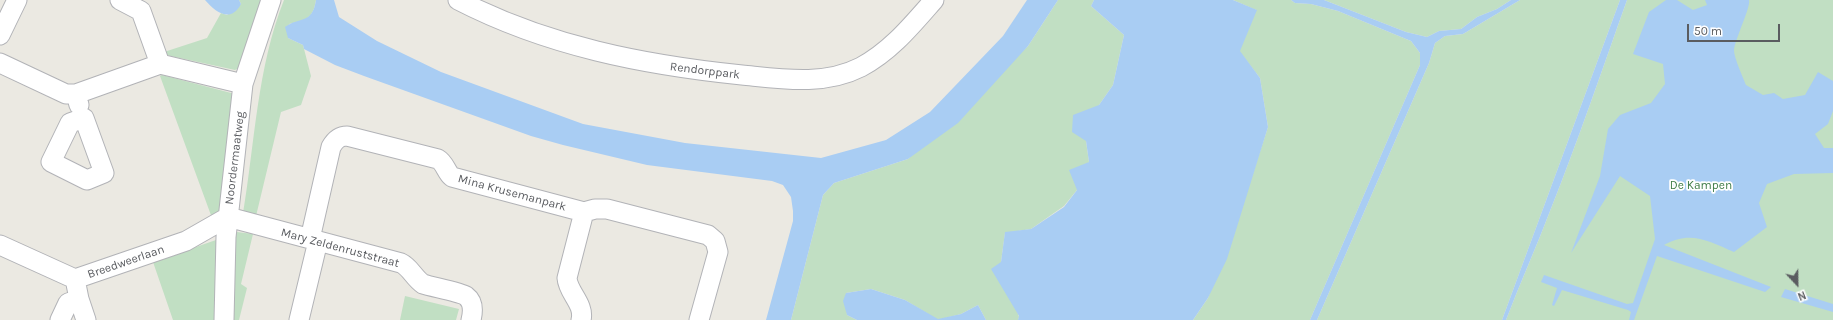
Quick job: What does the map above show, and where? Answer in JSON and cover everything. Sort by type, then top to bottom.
[{"type":"street","points":[[0,35],[17,0]]},
{"type":"street","points":[[120,0],[141,11],[160,64]]},
{"type":"street","name":"Noordermaatweg","points":[[224,320],[228,217],[243,84],[271,0]]},
{"type":"street","name":"Rendorppark","points":[[458,0],[493,16],[549,38],[612,56],[680,68],[792,80],[828,79],[860,67],[878,56],[899,39],[934,0]]},
{"type":"street","points":[[0,63],[66,94],[76,94],[160,64],[243,84]]},
{"type":"street","points":[[76,94],[84,118]]},
{"type":"street","name":"Mina Krusemanpark","points":[[299,320],[331,147],[334,142],[342,136],[438,159],[448,174],[452,177],[584,212],[595,209],[607,209],[712,238],[718,246],[718,252],[700,320]]},
{"type":"street","points":[[581,320],[581,308],[567,284],[567,278],[584,212]]},
{"type":"street","name":"Mary Zeldenruststraat","points":[[228,217],[401,263],[405,265],[418,281],[423,284],[466,296],[471,302],[473,311],[471,320]]},
{"type":"street","name":"Breedweerlaan","points":[[0,245],[75,279],[186,241],[228,217]]},
{"type":"street","points":[[75,279],[79,299],[86,320]]},
{"type":"street","points":[[60,320],[68,303],[79,299]]},
{"type":"green space","points":[[239,0],[261,0],[241,67],[235,70],[166,55],[164,52],[207,38],[221,13],[227,15],[241,4]]},
{"type":"green space","points":[[284,0],[316,0],[313,11],[308,18],[289,24],[288,38],[303,45],[311,76],[301,105],[281,112],[256,216],[243,213],[262,79],[275,26]]},
{"type":"green space","points":[[1058,0],[1094,0],[1091,6],[1124,35],[1113,85],[1099,105],[1086,141],[1089,162],[1077,190],[1064,206],[1031,229],[1005,233],[1001,262],[1019,317],[1018,320],[986,320],[978,305],[961,314],[938,320],[905,300],[871,289],[846,293],[847,315],[857,320],[791,320],[823,195],[834,183],[908,159],[1028,46]]},
{"type":"green space","points":[[1233,0],[1291,0],[1295,3],[1311,4],[1338,11],[1411,41],[1420,53],[1420,65],[1310,320],[1193,320],[1208,298],[1250,182],[1268,127],[1260,78],[1239,51],[1256,10]]},
{"type":"green space","points":[[1324,0],[1511,0],[1497,9],[1477,17],[1461,29],[1439,31],[1427,37],[1406,32]]},
{"type":"green space","points":[[1520,0],[1620,0],[1502,320],[1317,320],[1429,63],[1435,43],[1445,36],[1463,34]]},
{"type":"green space","name":"De Kampen","points":[[1627,0],[1833,0],[1833,320],[1506,320],[1545,225],[1590,106]]},
{"type":"green space","points":[[162,75],[235,94],[221,209],[212,218],[160,76]]},
{"type":"green space","points":[[237,232],[253,234],[241,284],[247,288],[239,320],[230,320],[233,234]]},
{"type":"green space","points":[[216,240],[217,320],[173,320],[153,262]]},
{"type":"green space","points":[[405,296],[459,309],[456,320],[400,320]]},
{"type":"water","points":[[205,0],[239,0],[241,4],[237,10],[228,15],[214,9]]},
{"type":"water","points":[[316,0],[334,0],[339,17],[377,41],[441,72],[583,124],[685,143],[821,158],[886,140],[930,112],[1003,36],[1027,0],[1058,0],[1028,46],[958,123],[908,159],[834,183],[823,195],[791,320],[766,320],[793,221],[791,197],[783,185],[772,181],[647,165],[563,145],[531,136],[335,65],[304,49],[303,45],[288,38],[285,27],[308,17],[312,13]]},
{"type":"water","points":[[1094,0],[1233,0],[1257,10],[1240,51],[1260,78],[1268,127],[1227,259],[1208,298],[1193,320],[1018,320],[1019,316],[991,269],[1001,262],[1005,232],[1031,229],[1064,207],[1077,190],[1069,170],[1089,162],[1086,141],[1072,132],[1073,115],[1099,105],[1113,85],[1124,35],[1091,6]]},
{"type":"water","points":[[1291,0],[1324,0],[1406,32],[1427,37],[1439,31],[1461,29],[1477,17],[1497,9],[1511,0],[1520,0],[1463,34],[1445,36],[1435,43],[1429,63],[1317,320],[1310,320],[1420,65],[1420,53],[1411,41],[1338,11],[1311,4],[1295,3]]},
{"type":"water","points":[[1620,0],[1627,0],[1580,132],[1545,225],[1506,320],[1502,320]]},
{"type":"water","points":[[1666,0],[1677,0],[1693,10],[1707,5],[1705,0],[1749,0],[1748,9],[1735,45],[1734,53],[1746,85],[1763,95],[1774,93],[1783,99],[1805,95],[1818,72],[1833,81],[1833,111],[1828,124],[1815,134],[1824,148],[1833,148],[1833,173],[1794,174],[1767,184],[1759,203],[1767,227],[1734,252],[1708,241],[1691,238],[1682,238],[1664,245],[1771,287],[1765,292],[1657,256],[1634,320],[1629,320],[1631,312],[1628,310],[1562,290],[1554,306],[1552,305],[1557,288],[1541,282],[1544,275],[1627,304],[1633,303],[1655,239],[1650,196],[1620,176],[1571,253],[1600,176],[1608,129],[1620,115],[1651,103],[1665,84],[1663,64],[1633,54],[1649,12]]},
{"type":"water","points":[[871,289],[905,300],[938,319],[961,314],[978,305],[986,320],[857,320],[847,315],[843,301],[846,293]]},
{"type":"water","points":[[1785,289],[1833,304],[1833,312],[1781,297]]}]
